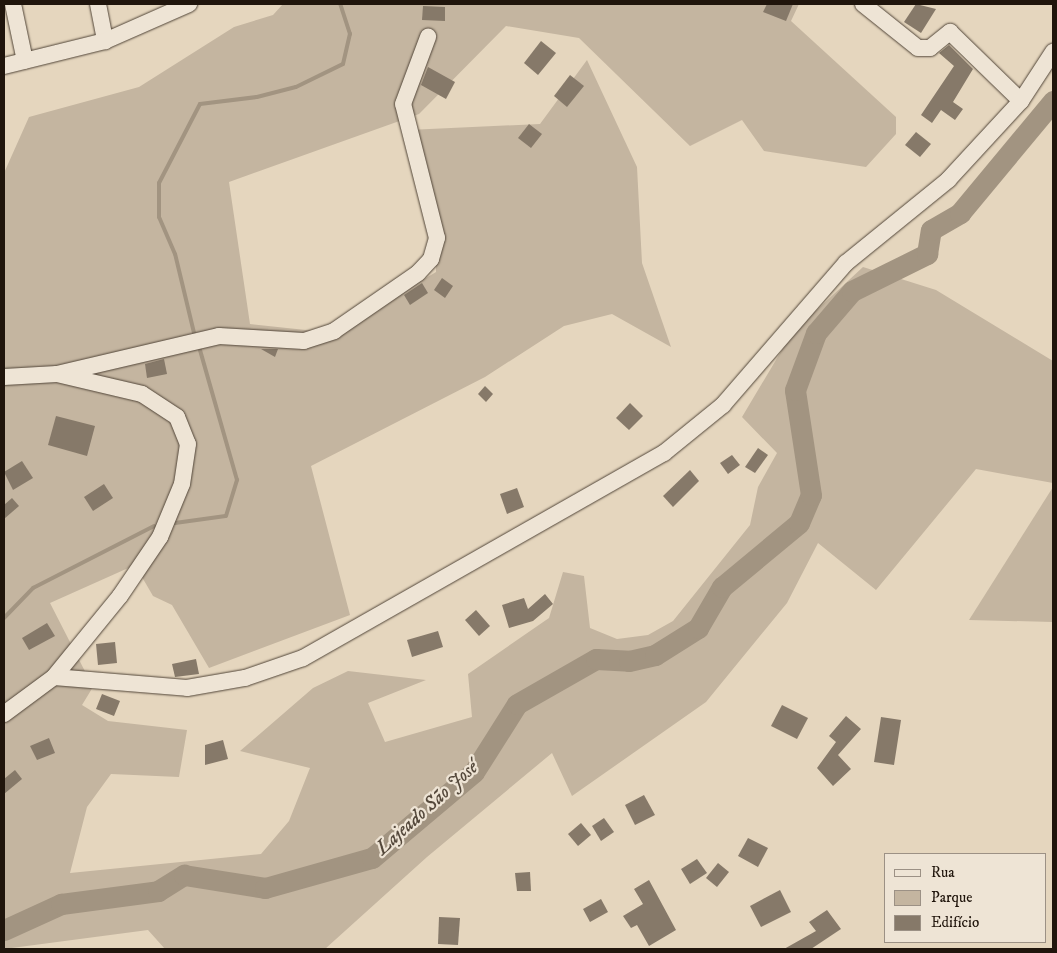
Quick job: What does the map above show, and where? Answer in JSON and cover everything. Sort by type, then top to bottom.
[{"type":"street","points":[[13,4],[25,61]]},
{"type":"street","points":[[98,4],[105,41]]},
{"type":"street","points":[[4,66],[105,41],[189,4]]},
{"type":"street","points":[[863,4],[918,48],[930,48],[950,32],[1021,101]]},
{"type":"street","points":[[4,377],[57,374],[219,336],[304,342],[334,331],[418,273],[431,259],[437,238],[403,104],[428,37]]},
{"type":"street","points":[[54,677],[186,688],[245,678],[303,658],[664,453],[723,405],[846,263],[948,180],[1021,101],[1053,52]]},
{"type":"street","points":[[4,714],[54,677],[120,596],[160,537],[182,484],[188,444],[177,417],[142,394],[57,374]]},
{"type":"green space","points":[[283,4],[799,4],[791,21],[896,117],[896,134],[866,167],[764,151],[742,120],[690,146],[579,38],[506,26],[419,114],[229,182],[250,324],[334,333],[436,272],[435,230],[408,130],[540,124],[587,60],[637,167],[642,263],[671,347],[612,314],[564,326],[485,377],[311,466],[350,615],[209,668],[172,605],[153,596],[135,565],[50,603],[93,687],[82,705],[108,721],[187,730],[179,777],[111,774],[87,807],[70,873],[261,854],[289,821],[310,768],[240,751],[313,688],[348,671],[426,680],[368,703],[385,742],[472,717],[468,674],[549,618],[563,572],[584,576],[590,628],[617,639],[648,635],[673,621],[750,525],[758,487],[777,453],[742,417],[792,333],[863,267],[936,290],[1053,361],[1053,483],[976,469],[876,590],[818,543],[787,603],[706,702],[572,796],[552,753],[427,857],[325,949],[165,949],[148,930],[4,949],[4,173],[29,117],[139,87],[234,27],[273,15]]},
{"type":"green space","points":[[1053,487],[1053,622],[969,620]]},
{"type":"building","points":[[767,4],[793,4],[786,21],[763,12]]},
{"type":"building","points":[[916,4],[936,9],[921,33],[904,22]]},
{"type":"building","points":[[423,6],[445,7],[445,21],[422,20]]},
{"type":"building","points":[[541,41],[556,53],[538,75],[524,63]]},
{"type":"building","points":[[949,45],[973,69],[953,102],[963,109],[955,120],[941,110],[932,123],[921,115],[954,66],[939,53]]},
{"type":"building","points":[[428,67],[455,82],[446,99],[421,85]]},
{"type":"building","points":[[570,75],[584,86],[567,107],[554,96]]},
{"type":"building","points":[[529,124],[542,134],[531,148],[518,138]]},
{"type":"building","points":[[916,132],[931,144],[920,157],[905,145]]},
{"type":"building","points":[[442,278],[453,286],[445,298],[434,290]]},
{"type":"building","points":[[422,283],[428,293],[410,305],[404,295]]},
{"type":"building","points":[[261,349],[278,349],[275,357]]},
{"type":"building","points":[[164,359],[167,374],[147,378],[145,364]]},
{"type":"building","points":[[485,386],[493,394],[486,402],[478,394]]},
{"type":"building","points":[[630,403],[643,416],[629,430],[616,418]]},
{"type":"building","points":[[56,416],[95,426],[87,456],[48,445]]},
{"type":"building","points":[[758,448],[768,455],[755,473],[745,467]]},
{"type":"building","points":[[732,455],[740,465],[728,474],[720,463]]},
{"type":"building","points":[[22,461],[33,478],[13,490],[4,472]]},
{"type":"building","points":[[690,470],[699,481],[673,507],[663,496]]},
{"type":"building","points":[[104,484],[113,498],[93,511],[84,497]]},
{"type":"building","points":[[517,488],[524,507],[507,514],[500,494]]},
{"type":"building","points":[[12,498],[19,506],[4,519],[4,505]]},
{"type":"building","points":[[545,594],[553,604],[533,621],[509,628],[502,605],[524,598],[528,609]]},
{"type":"building","points":[[476,610],[490,626],[479,636],[465,620]]},
{"type":"building","points":[[47,623],[55,636],[29,650],[22,638]]},
{"type":"building","points":[[438,631],[443,647],[412,657],[407,640]]},
{"type":"building","points":[[115,642],[117,663],[98,665],[96,644]]},
{"type":"building","points":[[196,659],[199,674],[175,677],[172,664]]},
{"type":"building","points":[[102,694],[120,701],[114,716],[96,709]]},
{"type":"building","points":[[782,705],[808,718],[797,739],[771,726]]},
{"type":"building","points":[[846,716],[861,729],[838,755],[851,769],[833,786],[817,768],[836,742],[829,736]]},
{"type":"building","points":[[881,717],[901,720],[894,765],[874,762]]},
{"type":"building","points":[[49,738],[55,753],[37,760],[30,746]]},
{"type":"building","points":[[223,740],[228,759],[205,765],[205,745]]},
{"type":"building","points":[[15,770],[22,779],[4,794],[4,779]]},
{"type":"building","points":[[644,795],[655,815],[635,825],[625,805]]},
{"type":"building","points":[[604,818],[614,832],[601,841],[592,826]]},
{"type":"building","points":[[581,823],[591,835],[578,846],[568,834]]},
{"type":"building","points":[[748,838],[768,848],[758,867],[738,856]]},
{"type":"building","points":[[697,859],[707,873],[690,884],[681,869]]},
{"type":"building","points":[[718,863],[729,872],[717,887],[706,878]]},
{"type":"building","points":[[530,872],[531,891],[517,891],[515,873]]},
{"type":"building","points":[[649,880],[676,930],[649,946],[637,925],[631,928],[623,916],[643,904],[634,889]]},
{"type":"building","points":[[780,890],[791,912],[761,927],[750,906]]},
{"type":"building","points":[[601,899],[608,912],[590,922],[583,909]]},
{"type":"building","points":[[827,910],[841,929],[811,949],[784,949],[816,931],[809,922]]},
{"type":"building","points":[[439,917],[460,918],[458,945],[438,944]]},
{"type":"waterway","points":[[195,337],[175,254],[159,217],[159,183],[200,104],[257,97],[296,87],[343,64],[350,34],[340,4]]},
{"type":"waterway","name":"Lajeado São José","points":[[4,930],[61,904],[158,891],[184,875],[265,888],[372,858],[474,772],[517,704],[596,659],[629,661],[655,655],[698,628],[722,587],[799,523],[811,495],[795,390],[816,333],[852,291],[927,254],[931,230],[960,213],[1053,101]]},
{"type":"waterway","points":[[175,523],[226,516],[237,480],[200,350]]},
{"type":"waterway","points":[[4,618],[33,588],[154,526]]}]
